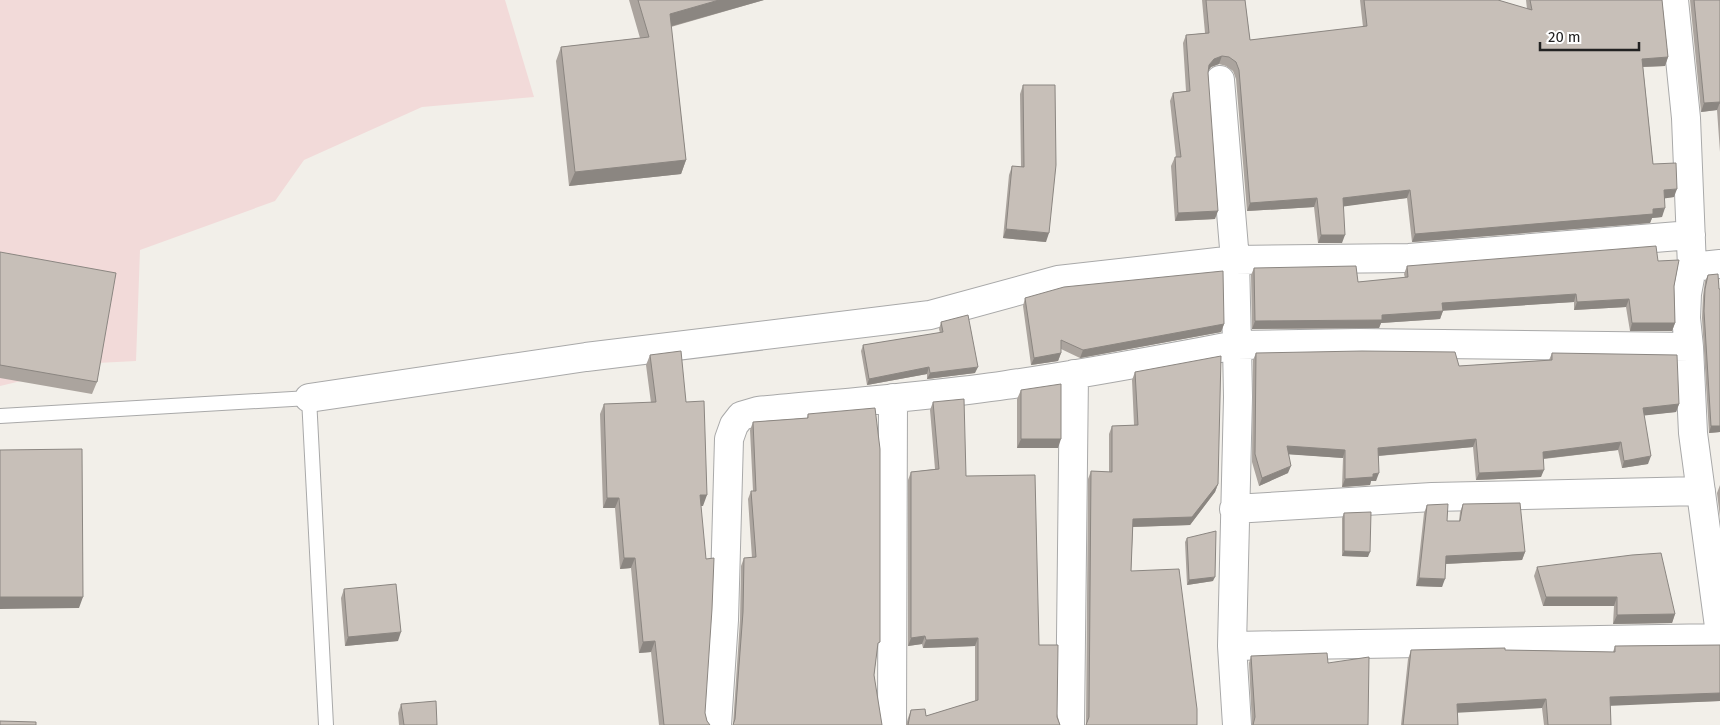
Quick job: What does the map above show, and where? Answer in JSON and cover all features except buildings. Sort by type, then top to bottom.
[{"type":"street","points":[[1232,646],[1720,636],[1693,433],[1686,318],[1692,267],[1686,118],[1674,0]]},
{"type":"street","points":[[1220,80],[1235,260],[1238,397],[1232,646],[1237,725]]},
{"type":"street","points":[[309,398],[586,357],[930,315],[1058,280],[1235,260],[1409,258],[1691,236]]},
{"type":"street","points":[[1692,267],[1720,264]]},
{"type":"street","points":[[716,725],[724,620],[729,439],[734,425],[741,416],[758,411],[1005,385],[1237,345],[1368,343],[1689,347]]},
{"type":"street","points":[[1070,725],[1074,374]]},
{"type":"street","points":[[892,398],[892,725]]},
{"type":"street","points":[[1234,509],[1432,497],[1701,491]]},
{"type":"lane","points":[[0,416],[309,398],[326,725]]},
{"type":"shaded area","points":[[0,0],[505,0],[534,97],[422,107],[304,160],[275,201],[140,250],[136,361],[97,363],[0,386]]}]
